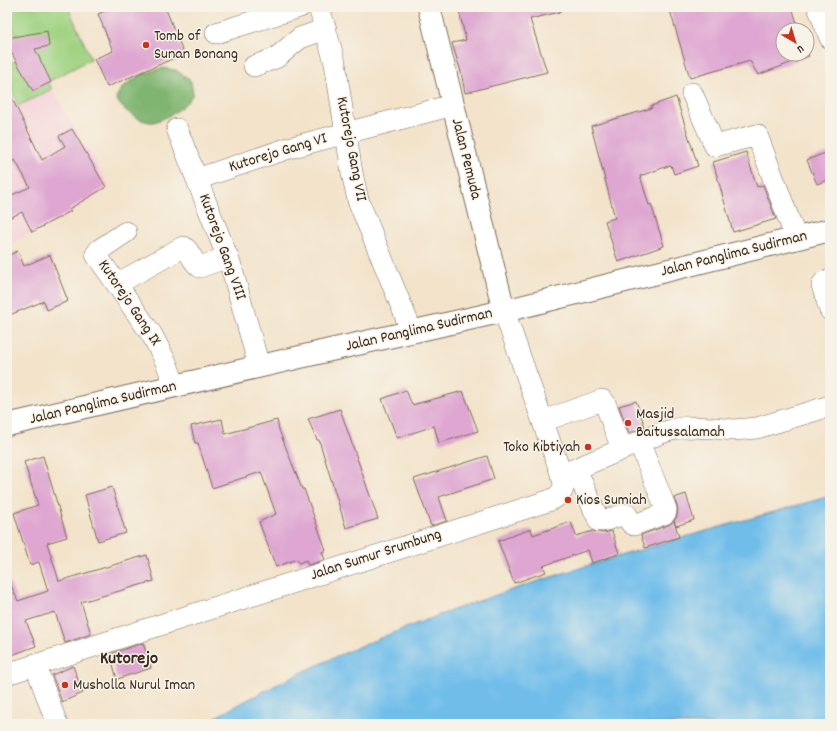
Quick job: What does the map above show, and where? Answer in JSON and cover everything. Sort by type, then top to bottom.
[{"type":"main road","name":"Jalan Pemuda","points":[[428,7],[504,311]]},
{"type":"main road","name":"Jalan Panglima Sudirman","points":[[7,425],[504,311],[796,238],[829,233]]},
{"type":"street","points":[[216,33],[300,7]]},
{"type":"street","name":"Kutorejo Gang VII","points":[[319,7],[335,64],[345,133],[358,200],[412,332]]},
{"type":"street","points":[[818,7],[830,38]]},
{"type":"street","points":[[254,66],[274,59],[300,38],[326,29]]},
{"type":"street","points":[[692,93],[715,146],[757,135],[796,238]]},
{"type":"street","name":"Kutorejo Gang VI","points":[[197,179],[289,148],[453,105]]},
{"type":"street","name":"Kutorejo Gang VIII","points":[[177,129],[238,286],[259,366]]},
{"type":"street","name":"Kutorejo Gang IX","points":[[126,232],[99,250],[96,254],[158,345],[175,386]]},
{"type":"street","points":[[117,284],[184,247],[195,263],[200,267],[228,258]]},
{"type":"street","points":[[830,280],[824,282],[822,285],[830,310]]},
{"type":"street","name":"Jalan Sumur Srumbung","points":[[7,674],[559,496],[563,490],[564,482],[569,472],[542,421],[504,311]]},
{"type":"street","points":[[542,421],[602,400],[605,403],[630,446],[666,508],[666,512],[664,514],[634,525],[626,514],[599,521],[569,472],[630,446],[665,432],[682,428],[737,430],[760,427],[830,406]]},
{"type":"street","points":[[35,664],[57,724]]},
{"type":"shaded area","points":[[52,89],[84,146],[89,149],[110,188],[61,219],[7,245],[7,107],[16,102],[18,106]]},
{"type":"green space","points":[[7,7],[68,7],[91,59],[48,82],[52,89],[18,106],[7,76],[7,64],[24,58]]},
{"type":"green space","points":[[163,68],[176,70],[191,81],[193,93],[191,98],[182,107],[158,121],[148,122],[137,118],[121,106],[116,97],[130,81],[143,74]]},
{"type":"water","points":[[830,496],[830,724],[204,724],[278,684],[353,649],[431,618],[510,590],[589,565]]},
{"type":"building","name":"Tomb of Sunan Bonang","points":[[114,7],[165,7],[184,54],[107,87],[94,59],[113,51],[98,14]]},
{"type":"building","points":[[458,7],[560,7],[560,12],[530,19],[547,72],[465,93],[461,72],[452,43],[466,40]]},
{"type":"building","points":[[669,7],[792,7],[797,22],[775,22],[775,62],[793,62],[758,75],[750,61],[690,78]]},
{"type":"building","points":[[47,31],[49,46],[35,49],[51,82],[33,91],[7,45],[7,38]]},
{"type":"building","points":[[7,88],[42,160],[65,146],[59,136],[72,129],[106,187],[69,209],[71,211],[32,232],[22,212],[7,219],[7,197],[30,187],[15,160],[7,164]]},
{"type":"building","points":[[676,97],[698,166],[674,174],[671,165],[640,176],[649,205],[651,204],[664,246],[618,262],[605,221],[615,218],[591,126],[652,108],[651,106]]},
{"type":"building","points":[[830,151],[830,179],[817,184],[807,160]]},
{"type":"building","points":[[746,152],[757,187],[763,185],[776,219],[733,232],[713,162]]},
{"type":"building","points":[[18,251],[24,266],[50,255],[68,301],[47,310],[44,301],[7,316],[7,256]]},
{"type":"building","points":[[406,390],[412,405],[463,391],[478,431],[439,443],[434,426],[397,438],[382,399]]},
{"type":"building","points":[[636,401],[645,427],[629,433],[619,406]]},
{"type":"building","points":[[340,409],[378,519],[346,528],[319,440],[317,440],[308,419]]},
{"type":"building","points":[[222,419],[225,434],[277,420],[279,430],[302,489],[304,489],[326,550],[322,552],[325,560],[308,565],[306,560],[299,563],[297,559],[276,567],[259,522],[276,514],[261,472],[212,488],[198,443],[195,443],[191,426]]},
{"type":"building","points":[[43,456],[67,537],[47,543],[59,581],[147,555],[154,581],[81,602],[91,634],[65,643],[55,612],[26,621],[36,646],[12,655],[7,643],[7,576],[18,601],[48,591],[39,562],[30,565],[14,513],[38,505],[24,462]]},
{"type":"building","points":[[487,456],[494,479],[439,497],[447,521],[431,526],[414,479]]},
{"type":"building","points":[[112,487],[126,533],[98,541],[85,495]]},
{"type":"building","points":[[686,494],[694,520],[676,526],[674,521],[677,516],[678,509],[674,498]]},
{"type":"building","points":[[674,521],[679,537],[645,548],[641,535],[668,525]]},
{"type":"building","points":[[571,522],[576,536],[593,531],[603,533],[612,531],[619,554],[592,563],[588,550],[543,566],[546,572],[514,583],[498,541],[531,529],[533,535]]},
{"type":"building","points":[[143,643],[151,668],[117,679],[110,654]]},
{"type":"building","name":"Musholla Nurul Iman","points":[[73,666],[83,693],[62,702],[52,675]]},
{"type":"place","name":"Tomb of Sunan Bonang","points":[[146,45]]},
{"type":"place","name":"Masjid Baitussalamah","points":[[628,423]]},
{"type":"place","name":"Toko Kibtiyah","points":[[588,447]]},
{"type":"place","name":"Kios Sumiah","points":[[568,500]]},
{"type":"place","name":"Musholla Nurul Iman","points":[[65,685]]},
{"type":"district","name":"Kutorejo","points":[[129,659]]}]
